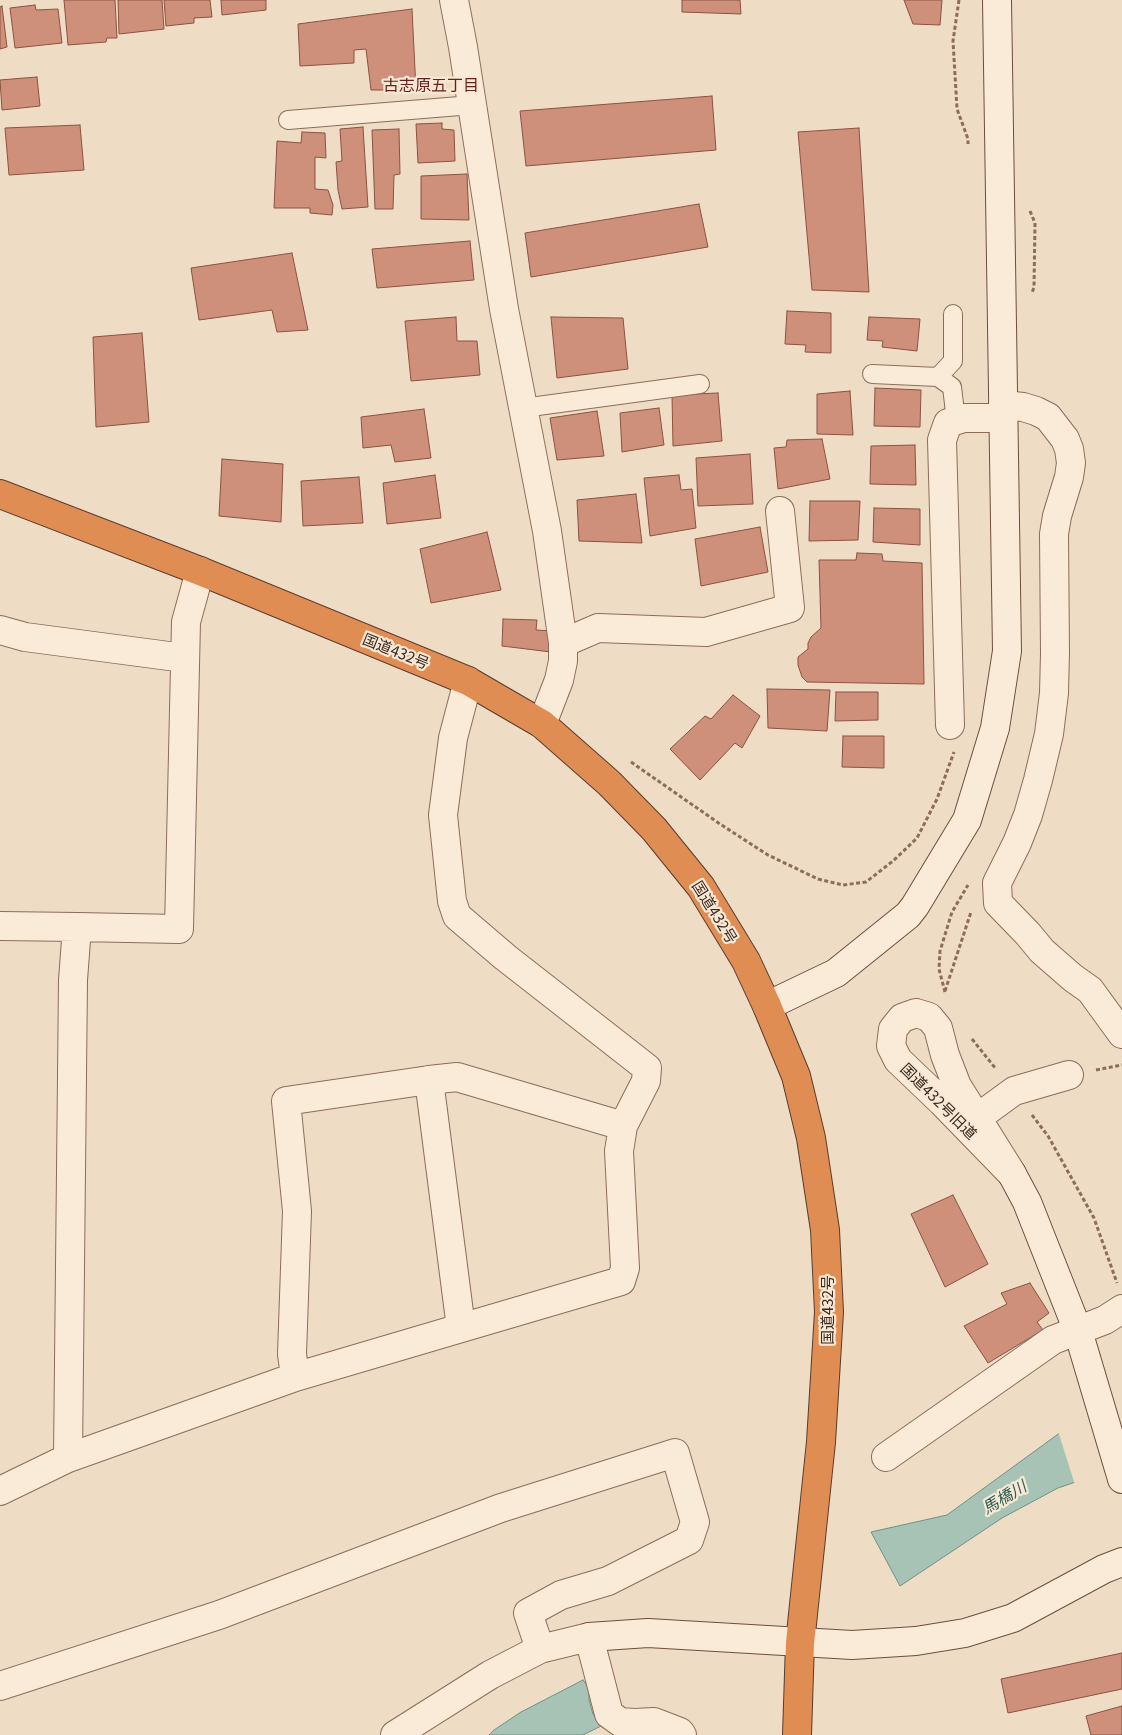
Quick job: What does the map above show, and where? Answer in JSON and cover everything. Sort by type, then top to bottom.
[{"type":"highway","name":"国道432号","points":[[0,494],[200,572],[468,681],[542,724],[609,783],[654,829],[701,887],[746,961],[796,1076],[811,1138],[825,1230],[829,1312],[821,1442],[800,1643],[797,1735]]},
{"type":"street","points":[[454,0],[504,309],[547,531],[563,643],[559,680],[542,724]]},
{"type":"street","points":[[767,1006],[836,973],[908,915],[967,820],[995,728],[1007,651],[997,0]]},
{"type":"street","points":[[953,735],[942,440],[948,423],[964,418],[1023,407],[1048,417],[1065,439],[1071,463],[1054,534],[1056,653],[1049,734],[1028,815],[997,883],[998,903],[1042,951],[1090,990],[1122,1034]]},
{"type":"street","points":[[563,643],[598,628],[706,632],[790,608],[780,511]]},
{"type":"street","points":[[0,926],[179,928],[186,622],[200,572]]},
{"type":"street","points":[[0,630],[26,637],[184,658]]},
{"type":"street","points":[[0,1491],[68,1458],[295,1377],[621,1281],[625,1268],[619,1151],[623,1126],[646,1081],[647,1068],[457,916],[452,901],[443,816],[453,738],[468,681]]},
{"type":"street","points":[[68,1458],[73,980],[77,927]]},
{"type":"street","name":"国道432号旧道","points":[[1012,1174],[898,1060],[891,1046],[893,1029],[902,1018],[916,1013],[929,1017],[938,1028],[945,1055],[957,1086],[1012,1174],[1027,1202],[1087,1327],[1103,1417],[1121,1474]]},
{"type":"street","points":[[977,1118],[1014,1091],[1069,1075]]},
{"type":"street","points":[[295,1377],[292,1354],[297,1211],[286,1101],[457,1077],[623,1126]]},
{"type":"street","points":[[429,1080],[461,1328]]},
{"type":"street","points":[[886,1457],[1054,1340],[1105,1320],[1122,1309]]},
{"type":"street","points":[[0,1686],[219,1615],[500,1508],[675,1453],[694,1522],[689,1540],[608,1581],[560,1594],[528,1613],[540,1649]]},
{"type":"street","points":[[395,1735],[490,1675],[540,1649],[589,1637],[648,1634],[852,1645],[916,1641],[965,1633],[1013,1618],[1122,1562]]},
{"type":"street","points":[[589,1637],[609,1714],[620,1722],[635,1724],[654,1722],[680,1732],[682,1735]]},
{"type":"lane","points":[[288,120],[472,105]]},
{"type":"lane","points":[[938,376],[953,362],[953,314]]},
{"type":"lane","points":[[872,374],[938,376],[952,387],[956,421]]},
{"type":"lane","points":[[523,408],[700,384]]},
{"type":"path","points":[[959,0],[953,41],[957,109],[968,139],[968,148]]},
{"type":"path","points":[[630,761],[768,855],[818,879],[843,885],[866,882],[893,861],[917,838],[937,799],[953,735]]},
{"type":"path","points":[[944,992],[972,911]]},
{"type":"path","points":[[943,940],[939,969],[944,992],[947,997]]},
{"type":"path","points":[[969,1034],[1048,1136],[1094,1218],[1118,1287],[1087,1327]]},
{"type":"water","name":"馬橋川","points":[[1061,1432],[1099,1474],[1058,1488],[1002,1518],[900,1586],[871,1532],[947,1515]]},
{"type":"water","points":[[583,1680],[589,1688],[589,1700],[593,1714],[601,1726],[583,1735],[489,1735],[521,1712]]},
{"type":"pier","points":[[1122,1407],[1122,1470],[1101,1475],[1075,1485],[1058,1431],[1084,1419]]},
{"type":"building","points":[[64,0],[115,0],[117,38],[107,38],[106,42],[68,45]]},
{"type":"building","points":[[118,0],[162,0],[164,29],[119,34]]},
{"type":"building","points":[[164,0],[210,0],[212,17],[194,18],[194,23],[166,26]]},
{"type":"building","points":[[221,0],[266,0],[266,10],[222,15]]},
{"type":"building","points":[[682,0],[740,0],[741,14],[682,12]]},
{"type":"building","points":[[904,0],[942,0],[940,25],[913,24]]},
{"type":"building","points":[[35,5],[36,10],[58,9],[62,43],[15,48],[10,8]]},
{"type":"building","points":[[2,6],[7,47],[0,49],[0,7]]},
{"type":"building","points":[[412,9],[416,90],[371,90],[366,49],[354,50],[354,63],[300,66],[298,24]]},
{"type":"building","points":[[37,77],[40,106],[2,110],[0,80]]},
{"type":"building","points":[[712,96],[716,150],[526,166],[520,111]]},
{"type":"building","points":[[442,123],[442,129],[454,130],[455,161],[418,163],[416,124]]},
{"type":"building","points":[[80,125],[84,170],[9,175],[5,128]]},
{"type":"building","points":[[363,127],[368,207],[342,209],[338,190],[336,162],[342,161],[340,129]]},
{"type":"building","points":[[859,128],[869,292],[812,290],[798,132]]},
{"type":"building","points":[[399,129],[400,174],[394,175],[393,209],[375,209],[372,130]]},
{"type":"building","points":[[302,132],[325,133],[326,158],[315,157],[315,189],[328,190],[333,205],[332,215],[310,213],[310,208],[274,208],[277,141],[301,143]]},
{"type":"building","points":[[467,174],[469,220],[421,219],[421,176]]},
{"type":"building","points":[[699,204],[708,247],[531,277],[525,233]]},
{"type":"building","points":[[470,241],[474,280],[377,288],[372,249]]},
{"type":"building","points":[[292,253],[308,330],[277,332],[272,310],[199,320],[191,268]]},
{"type":"building","points":[[787,311],[831,313],[831,353],[805,352],[806,345],[785,344]]},
{"type":"building","points":[[456,317],[457,341],[477,341],[480,375],[411,381],[405,321]]},
{"type":"building","points":[[551,317],[623,318],[628,369],[557,378]]},
{"type":"building","points":[[869,317],[920,319],[917,351],[882,347],[883,341],[867,340]]},
{"type":"building","points":[[142,333],[149,422],[96,427],[93,337]]},
{"type":"building","points":[[875,388],[921,390],[920,427],[874,426]]},
{"type":"building","points":[[850,391],[853,435],[817,434],[817,394]]},
{"type":"building","points":[[718,393],[722,441],[673,446],[672,395]]},
{"type":"building","points":[[659,408],[664,445],[622,452],[620,413]]},
{"type":"building","points":[[424,409],[431,458],[395,462],[391,445],[363,448],[361,417]]},
{"type":"building","points":[[597,411],[604,456],[557,460],[550,418]]},
{"type":"building","points":[[822,439],[830,479],[778,489],[774,448],[786,447],[787,440]]},
{"type":"building","points":[[915,445],[916,485],[870,484],[871,446]]},
{"type":"building","points":[[750,454],[753,504],[698,506],[696,458]]},
{"type":"building","points":[[222,459],[283,464],[281,522],[219,516]]},
{"type":"building","points":[[435,475],[441,518],[387,524],[383,483]]},
{"type":"building","points":[[679,475],[681,490],[692,489],[696,528],[650,536],[644,478]]},
{"type":"building","points":[[359,477],[363,523],[303,526],[301,481]]},
{"type":"building","points":[[636,494],[642,543],[579,541],[577,500]]},
{"type":"building","points":[[810,501],[860,501],[858,540],[809,541]]},
{"type":"building","points":[[874,508],[920,509],[920,545],[873,542]]},
{"type":"building","points":[[760,527],[768,572],[701,586],[695,539]]},
{"type":"building","points":[[487,532],[501,590],[431,603],[420,549]]},
{"type":"building","points":[[857,553],[882,554],[883,561],[922,563],[924,684],[807,682],[802,677],[798,665],[798,657],[808,649],[811,637],[821,628],[819,560],[856,560]]},
{"type":"building","points":[[503,619],[537,620],[536,630],[553,631],[551,652],[502,646]]},
{"type":"building","points":[[767,689],[830,690],[827,731],[768,728]]},
{"type":"building","points":[[836,692],[878,692],[878,720],[835,721]]},
{"type":"building","points":[[733,695],[760,716],[742,748],[735,743],[700,780],[670,749],[705,716],[711,719]]},
{"type":"building","points":[[843,736],[884,736],[884,768],[842,767]]},
{"type":"building","points":[[953,1195],[988,1264],[945,1287],[911,1214]]},
{"type":"building","points":[[1030,1283],[1049,1313],[1037,1322],[1043,1330],[988,1363],[964,1326],[1007,1304],[1001,1293]]},
{"type":"building","points":[[1122,1653],[1122,1689],[1008,1713],[1001,1679]]},
{"type":"building","points":[[1122,1706],[1122,1735],[1091,1735],[1086,1716]]},
{"type":"district","name":"古志原五丁目","points":[[431,85]]}]
